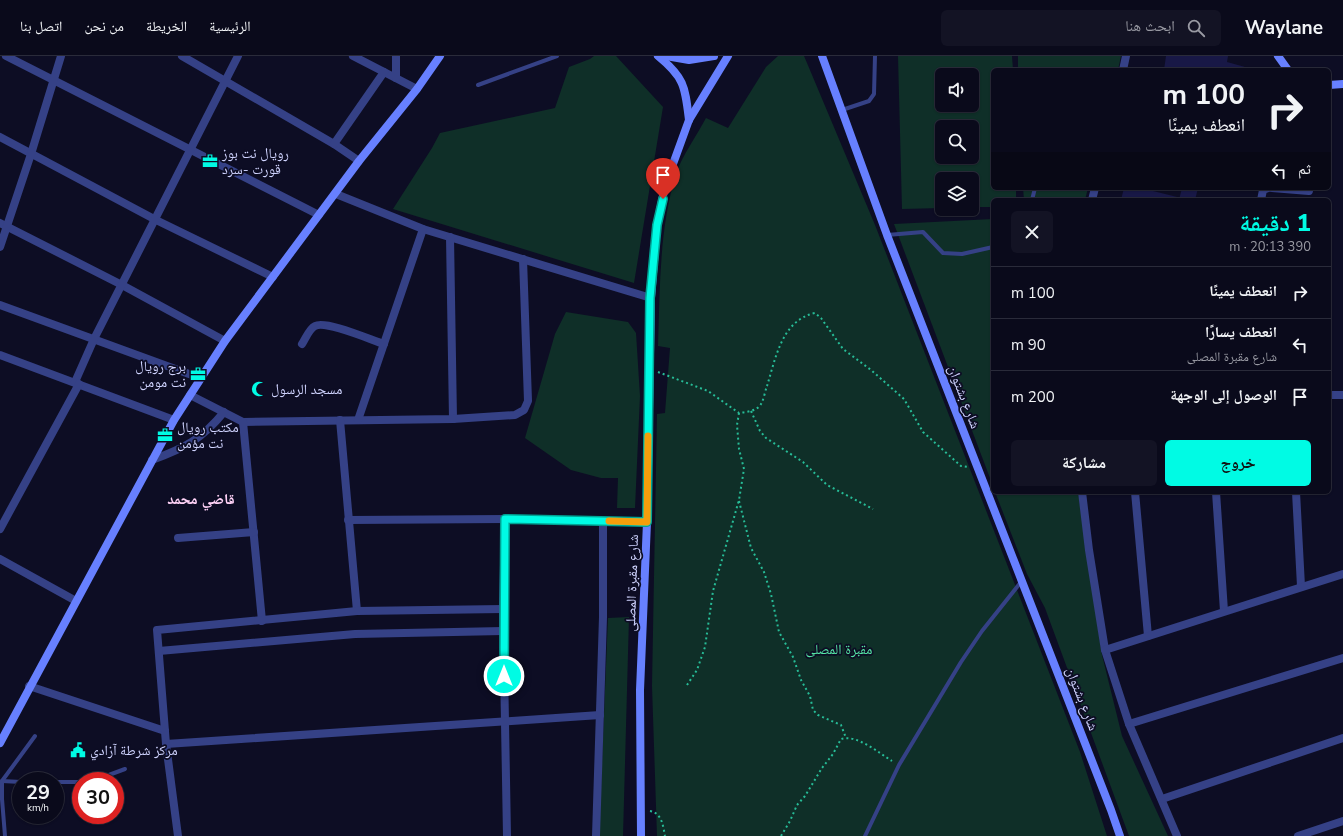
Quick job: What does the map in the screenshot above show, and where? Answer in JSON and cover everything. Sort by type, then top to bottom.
[{"type":"street","points":[[6,56],[320,215]]},
{"type":"street","points":[[0,248],[3,225],[31,154],[61,56]]},
{"type":"street","points":[[182,56],[334,144],[359,161]]},
{"type":"street","points":[[0,529],[77,383],[94,339],[156,220],[238,56]]},
{"type":"street","points":[[353,56],[417,89]]},
{"type":"street","points":[[396,56],[396,78]]},
{"type":"street","points":[[0,742],[152,460],[174,420],[200,378],[225,340],[336,194],[359,161],[417,89],[440,56]]},
{"type":"street","name":"شارع مقبرة المصلى","points":[[658,56],[673,68],[682,80],[686,93],[689,120]]},
{"type":"street","points":[[666,56],[689,60],[714,56]]},
{"type":"street","name":"شارع مقبرة المصلى","points":[[641,836],[640,690],[647,522],[650,298],[657,225],[666,186],[689,120],[728,56]]},
{"type":"street","name":"شارع بشتوان","points":[[822,56],[887,235],[1120,836]]},
{"type":"street","points":[[1123,68],[1126,56]]},
{"type":"street","points":[[1278,56],[1287,68]]},
{"type":"street","points":[[334,144],[384,72]]},
{"type":"street","points":[[1331,85],[1343,84]]},
{"type":"street","points":[[0,138],[156,220],[273,277]]},
{"type":"street","points":[[336,194],[423,229],[650,298]]},
{"type":"street","points":[[3,225],[122,285],[225,340]]},
{"type":"street","points":[[358,420],[423,229]]},
{"type":"street","points":[[450,237],[453,419]]},
{"type":"street","points":[[190,395],[243,422],[453,419],[516,416],[524,410],[528,401],[523,259]]},
{"type":"street","points":[[0,305],[200,378]]},
{"type":"street","points":[[302,344],[311,329],[320,325],[329,326],[384,344]]},
{"type":"street","points":[[0,355],[174,420]]},
{"type":"street","points":[[1331,395],[1343,395]]},
{"type":"street","points":[[152,460],[185,448],[212,427],[224,412]]},
{"type":"street","points":[[340,420],[357,611]]},
{"type":"street","points":[[243,422],[262,621]]},
{"type":"street","points":[[1082,494],[1089,550],[1105,650],[1129,724],[1177,836]]},
{"type":"street","points":[[1135,494],[1148,636]]},
{"type":"street","points":[[1216,494],[1224,611]]},
{"type":"street","points":[[1296,494],[1301,586]]},
{"type":"street","points":[[348,520],[505,519],[647,522]]},
{"type":"street","points":[[505,519],[503,631],[507,836]]},
{"type":"street","points":[[596,836],[603,617],[603,520]]},
{"type":"street","points":[[178,538],[254,532]]},
{"type":"street","points":[[0,559],[76,601]]},
{"type":"street","points":[[1105,650],[1301,586],[1343,574]]},
{"type":"street","points":[[178,836],[166,744],[157,630],[357,611],[503,608]]},
{"type":"street","points":[[159,651],[355,634],[503,631]]},
{"type":"street","points":[[1129,724],[1343,658]]},
{"type":"street","points":[[29,686],[165,731]]},
{"type":"street","points":[[166,744],[600,715]]},
{"type":"street","points":[[1162,799],[1343,738]]},
{"type":"street","points":[[1298,836],[1343,821]]},
{"type":"lane","points":[[478,84],[557,56]]},
{"type":"lane","points":[[841,110],[869,101],[874,94],[874,56]]},
{"type":"lane","points":[[887,235],[923,232],[943,253],[962,254],[991,247]]},
{"type":"lane","points":[[865,836],[898,765],[970,647],[1022,581]]},
{"type":"lane","points":[[5,836],[2,782],[35,736]]},
{"type":"lane","points":[[117,772],[125,769]]},
{"type":"lane","points":[[2,782],[12,782]]},
{"type":"path","points":[[739,413],[751,411],[761,404],[781,342],[796,321],[804,315],[815,312],[844,349],[904,399],[923,432],[932,441],[960,466],[977,468]]},
{"type":"path","points":[[650,370],[668,374],[708,391],[739,413]]},
{"type":"path","points":[[751,411],[760,431],[766,438],[803,462],[828,485],[873,509]]},
{"type":"path","points":[[687,685],[697,670],[705,647],[713,591],[739,500],[744,469],[739,449],[737,425],[739,413]]},
{"type":"path","points":[[739,500],[751,548],[764,572],[771,594],[779,632],[793,657],[801,680],[810,696],[813,710],[818,716],[841,725],[846,738]]},
{"type":"path","points":[[781,836],[799,801],[805,796],[822,768],[833,754],[838,742],[846,738],[856,740],[898,765]]},
{"type":"path","points":[[641,811],[652,811],[657,813],[661,818],[665,836]]},
{"type":"green space","points":[[594,56],[616,56],[663,107],[634,283],[393,209],[440,133],[555,108],[569,67]]},
{"type":"green space","name":"مقبرة المصلى","points":[[778,56],[804,56],[807,63],[875,225],[1080,752],[1107,836],[657,836],[652,686],[657,414],[665,413],[670,348],[658,346],[661,259],[666,216],[676,174],[706,118],[728,128],[766,67]]},
{"type":"green space","points":[[898,56],[1012,56],[1013,68],[991,68],[991,190],[1016,190],[1016,198],[991,198],[991,207],[979,207],[979,172],[935,172],[935,208],[902,209]]},
{"type":"green space","points":[[1018,56],[1121,56],[1118,68],[1018,68]]},
{"type":"green space","points":[[1023,190],[1088,190],[1086,198],[1024,198]]},
{"type":"green space","points":[[991,219],[991,481],[894,224]]},
{"type":"green space","points":[[566,312],[628,322],[636,333],[640,396],[635,508],[617,508],[618,478],[601,478],[571,470],[525,438],[555,334]]},
{"type":"green space","points":[[996,494],[1078,494],[1102,655],[1122,736],[1168,836],[1129,836],[1045,608],[1027,574]]},
{"type":"green space","points":[[629,617],[623,836],[599,836],[608,618]]},
{"type":"building","points":[[1166,56],[1228,56],[1227,62],[1245,67],[1245,68],[1164,68]]},
{"type":"building","points":[[1124,190],[1149,190],[1177,197],[1177,198],[1122,198]]},
{"type":"building","points":[[1182,190],[1198,190],[1196,198],[1180,198]]},
{"type":"slow traffic","points":[[609,521],[647,522],[648,436]]},
{"type":"place","name":"رويال نت بوز قورت -سرد","points":[[210,161]]},
{"type":"place","name":"برج رويال نت مومن","points":[[198,374]]},
{"type":"place","name":"مسجد الرسول","points":[[259,389]]},
{"type":"place","name":"مكتب رويال نت مؤمن","points":[[165,435]]},
{"type":"place","name":"مركز شرطة آزادي","points":[[78,750]]},
{"type":"district","name":"قاضي محمد","points":[[201,499]]},
{"type":"route","points":[[504,676],[503,608],[505,519],[647,522],[650,298],[657,225],[663,199]]}]
